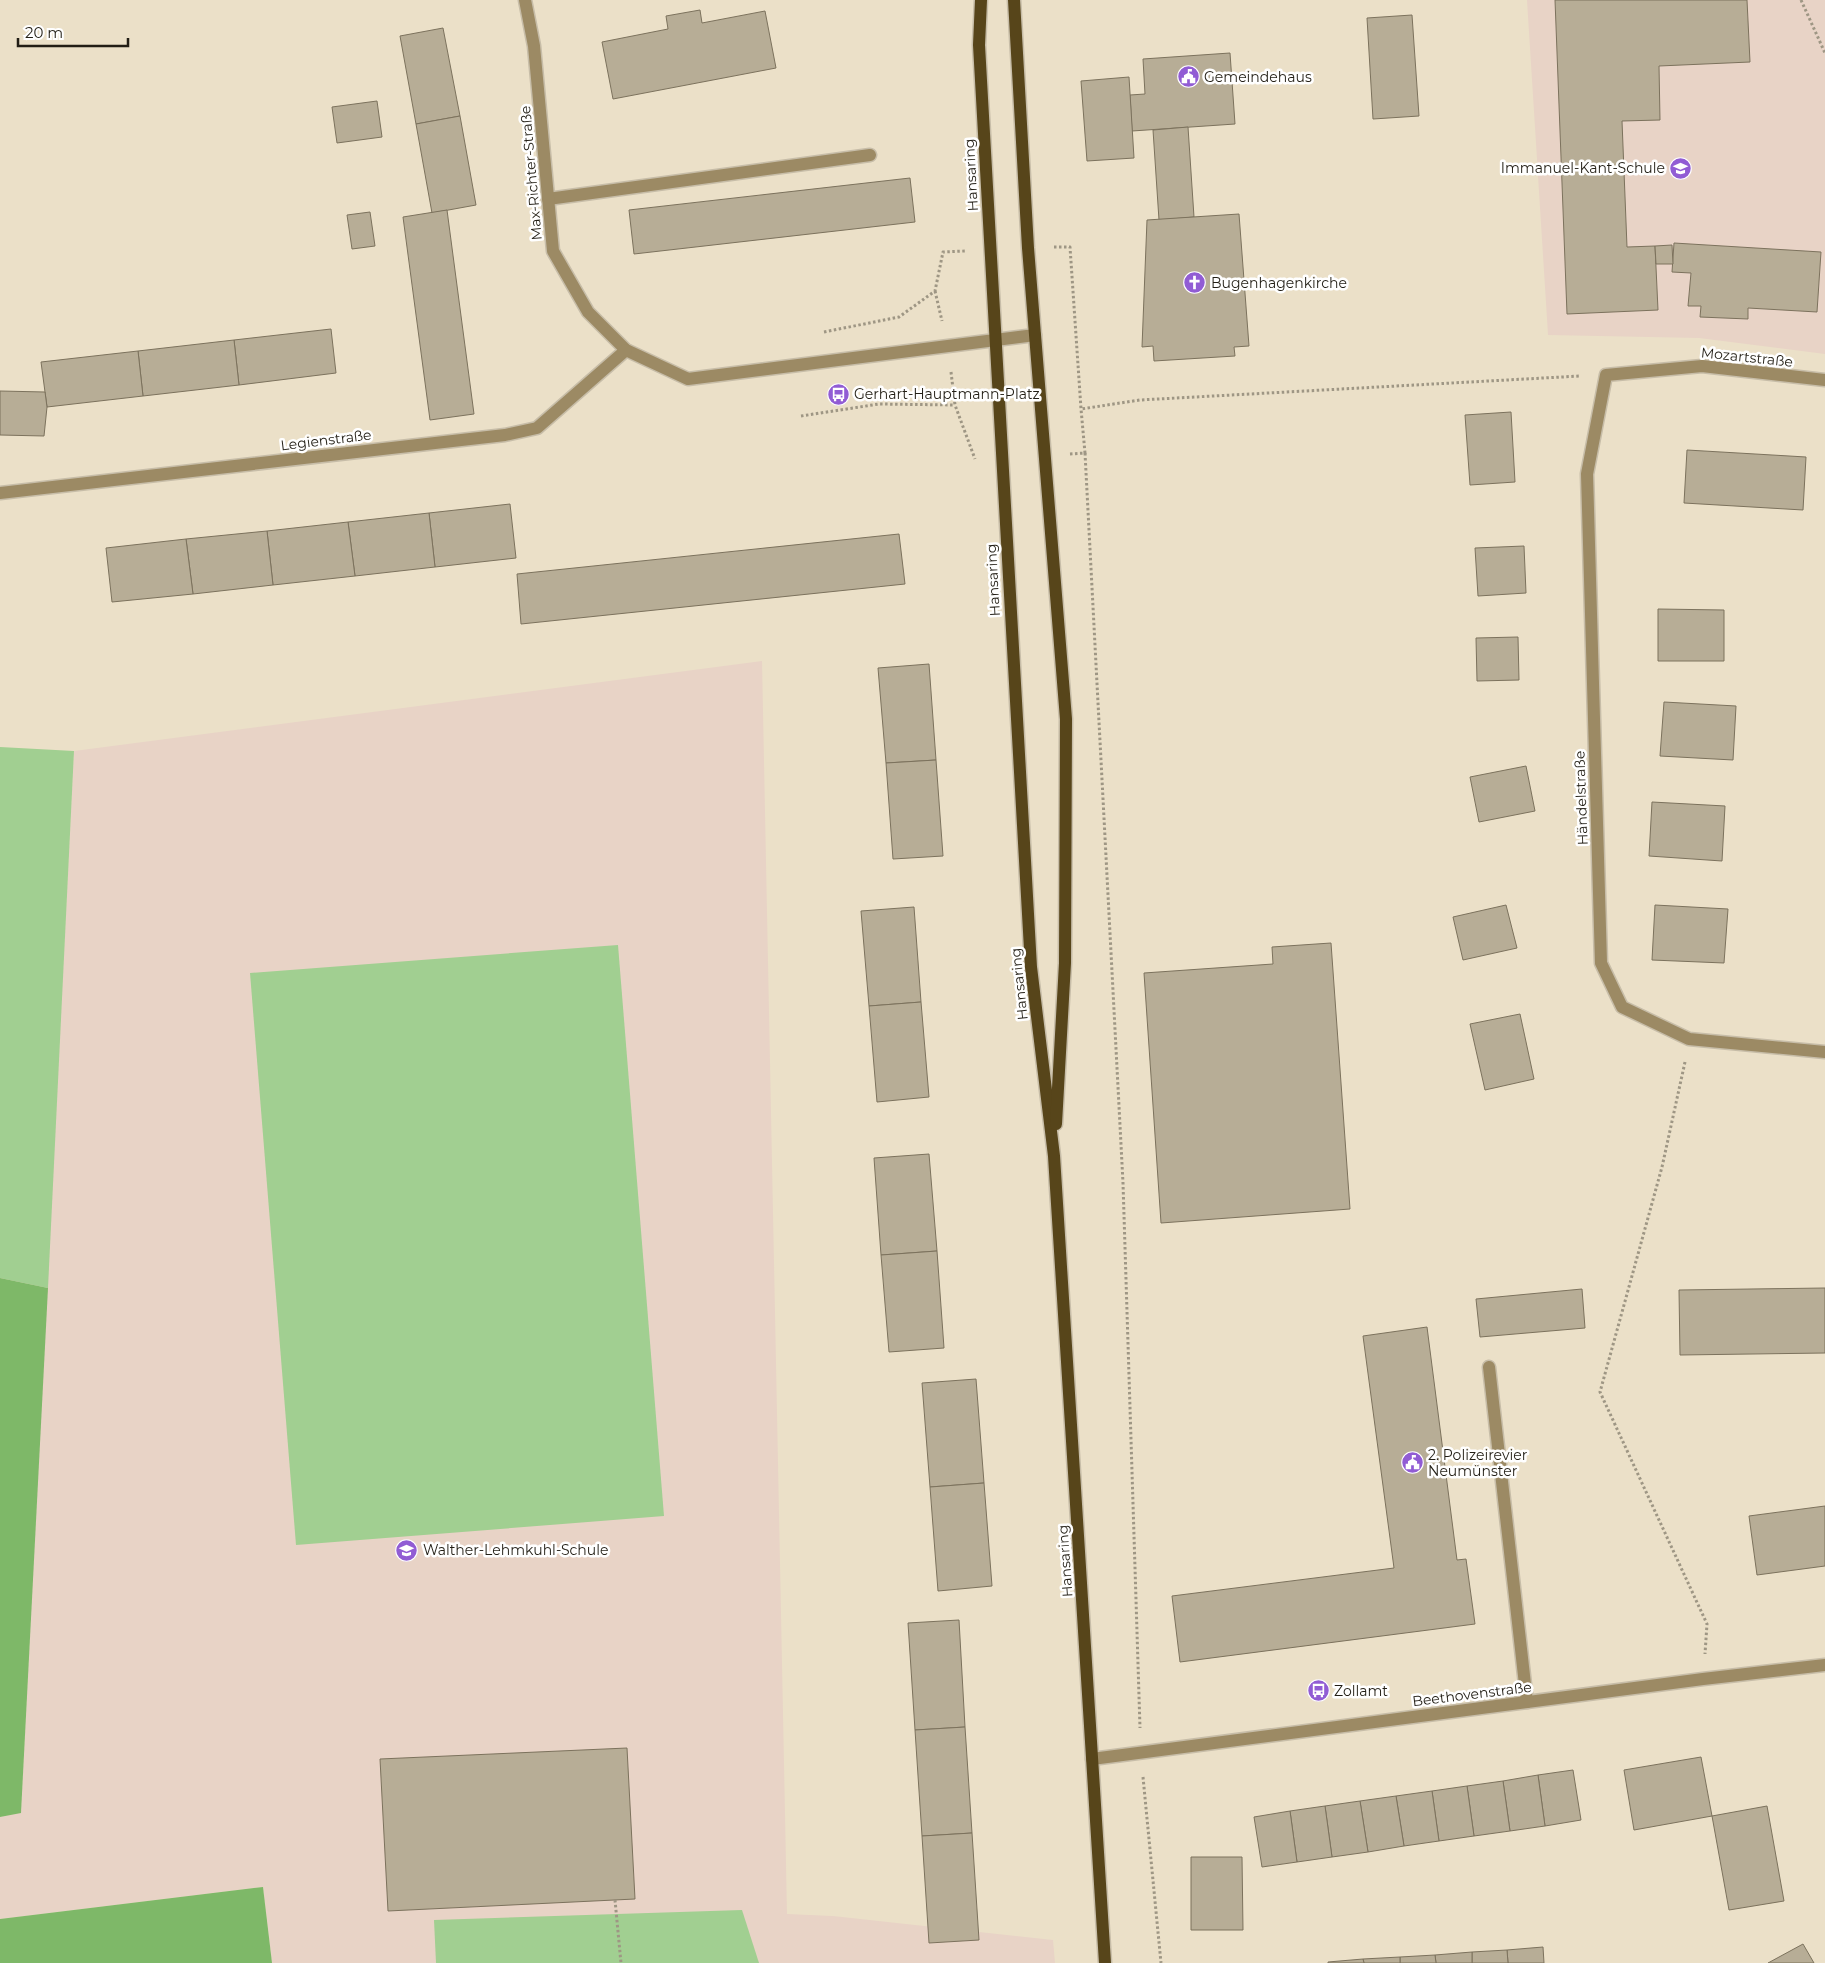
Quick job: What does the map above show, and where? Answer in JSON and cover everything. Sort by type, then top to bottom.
[{"type":"main road","name":"Hansaring","points":[[980,0],[979,45],[994,339],[1031,967],[1054,1156],[1105,1963]]},
{"type":"main road","name":"Hansaring","points":[[1014,0],[1028,248],[1066,719],[1065,963],[1054,1156]]},
{"type":"street","name":"Max-Richter-Straße","points":[[525,0],[534,46],[553,252],[588,312],[626,350]]},
{"type":"street","points":[[548,200],[870,156]]},
{"type":"street","points":[[626,350],[688,378],[1035,335]]},
{"type":"street","name":"Legienstraße","points":[[0,493],[506,435],[537,428],[626,350]]},
{"type":"street","name":"Mozartstraße","points":[[1606,375],[1702,366],[1825,380]]},
{"type":"street","name":"Händelstraße","points":[[1606,375],[1587,474],[1601,963],[1622,1007],[1690,1040],[1825,1052]]},
{"type":"street","points":[[1489,1367],[1527,1702]]},
{"type":"street","name":"Beethovenstraße","points":[[1092,1759],[1825,1665]]},
{"type":"path","points":[[1801,0],[1825,53]]},
{"type":"path","points":[[1028,248],[1070,247],[1081,409],[1140,400],[1606,375]]},
{"type":"path","points":[[824,332],[900,318],[936,291],[943,252],[990,249]]},
{"type":"path","points":[[801,416],[879,404],[955,406]]},
{"type":"path","points":[[1084,454],[1123,1184],[1141,1753],[1160,1963]]},
{"type":"path","points":[[1690,1040],[1662,1167],[1600,1392],[1708,1624],[1703,1680]]},
{"type":"path","points":[[616,1900],[621,1963]]},
{"type":"shaded area","name":"Immanuel-Kant-Schule","points":[[1527,0],[1825,0],[1825,354],[1699,338],[1548,335]]},
{"type":"shaded area","name":"Walther-Lehmkuhl-Schule","points":[[762,661],[787,1914],[833,1916],[1053,1940],[1055,1963],[272,1963],[263,1887],[0,1919],[0,1817],[21,1812],[74,751]]},
{"type":"green space","points":[[0,747],[74,751],[48,1288],[0,1278]]},
{"type":"green space","points":[[618,945],[664,1516],[296,1545],[250,973]]},
{"type":"green space","points":[[0,1278],[48,1288],[21,1813],[0,1817]]},
{"type":"green space","points":[[263,1887],[272,1963],[0,1963],[0,1919]]},
{"type":"green space","points":[[742,1910],[759,1963],[436,1963],[434,1920]]},
{"type":"building","points":[[1555,0],[1747,0],[1750,62],[1659,66],[1660,120],[1622,121],[1627,247],[1655,246],[1658,310],[1567,314]]},
{"type":"building","points":[[700,10],[702,23],[765,11],[776,68],[613,99],[602,42],[668,29],[666,16]]},
{"type":"building","points":[[1412,15],[1419,116],[1373,119],[1367,18]]},
{"type":"building","points":[[443,28],[460,116],[416,124],[400,36]]},
{"type":"building","name":"Gemeindehaus","points":[[1230,53],[1235,124],[1132,131],[1130,95],[1145,94],[1143,59]]},
{"type":"building","points":[[1129,77],[1134,158],[1087,161],[1081,81]]},
{"type":"building","points":[[377,101],[382,137],[337,143],[332,107]]},
{"type":"building","points":[[460,116],[476,205],[432,213],[416,124]]},
{"type":"building","points":[[1188,127],[1194,217],[1159,220],[1153,130]]},
{"type":"building","points":[[910,178],[915,222],[634,254],[629,210]]},
{"type":"building","points":[[447,210],[474,414],[430,420],[403,217]]},
{"type":"building","points":[[370,212],[375,246],[352,249],[347,215]]},
{"type":"building","name":"Bugenhagenkirche","points":[[1239,214],[1249,346],[1234,347],[1235,356],[1154,361],[1153,346],[1142,347],[1147,220]]},
{"type":"building","points":[[1674,243],[1821,252],[1817,312],[1748,308],[1748,319],[1700,317],[1701,306],[1688,306],[1691,273],[1672,272]]},
{"type":"building","points":[[1672,245],[1673,264],[1656,264],[1655,246]]},
{"type":"building","points":[[331,329],[336,373],[239,385],[234,340]]},
{"type":"building","points":[[234,340],[239,385],[143,396],[138,351]]},
{"type":"building","points":[[138,351],[143,396],[47,407],[41,362]]},
{"type":"building","points":[[0,391],[45,392],[47,407],[44,436],[0,435]]},
{"type":"building","points":[[1511,412],[1515,482],[1470,485],[1465,415]]},
{"type":"building","points":[[1687,450],[1806,457],[1803,510],[1684,503]]},
{"type":"building","points":[[510,504],[516,558],[435,567],[429,513]]},
{"type":"building","points":[[429,513],[435,567],[355,576],[348,522]]},
{"type":"building","points":[[348,522],[355,576],[273,585],[267,531]]},
{"type":"building","points":[[267,531],[273,585],[193,594],[186,539]]},
{"type":"building","points":[[899,534],[905,584],[521,624],[517,574]]},
{"type":"building","points":[[186,539],[193,594],[112,602],[106,548]]},
{"type":"building","points":[[1524,546],[1526,593],[1478,596],[1475,548]]},
{"type":"building","points":[[1658,609],[1724,610],[1724,661],[1658,661]]},
{"type":"building","points":[[1518,637],[1519,680],[1477,681],[1476,638]]},
{"type":"building","points":[[929,664],[936,760],[886,763],[878,668]]},
{"type":"building","points":[[1664,702],[1736,706],[1733,760],[1660,756]]},
{"type":"building","points":[[936,760],[943,856],[893,859],[886,763]]},
{"type":"building","points":[[1526,766],[1535,811],[1479,822],[1470,777]]},
{"type":"building","points":[[1652,802],[1725,806],[1722,861],[1649,856]]},
{"type":"building","points":[[1506,905],[1517,948],[1463,960],[1453,917]]},
{"type":"building","points":[[1655,905],[1728,909],[1724,963],[1652,960]]},
{"type":"building","points":[[914,907],[921,1002],[869,1006],[861,911]]},
{"type":"building","points":[[1331,943],[1350,1209],[1161,1223],[1144,973],[1273,964],[1272,947]]},
{"type":"building","points":[[921,1002],[929,1097],[877,1102],[869,1006]]},
{"type":"building","points":[[1520,1014],[1534,1079],[1485,1090],[1470,1024]]},
{"type":"building","points":[[929,1154],[937,1251],[881,1255],[874,1158]]},
{"type":"building","points":[[937,1251],[944,1348],[889,1352],[881,1255]]},
{"type":"building","points":[[1825,1288],[1825,1353],[1680,1355],[1679,1290]]},
{"type":"building","points":[[1582,1289],[1585,1328],[1480,1337],[1476,1299]]},
{"type":"building","points":[[1427,1327],[1457,1560],[1466,1559],[1475,1624],[1180,1662],[1172,1596],[1394,1568],[1363,1336]]},
{"type":"building","points":[[976,1379],[984,1483],[930,1487],[922,1383]]},
{"type":"building","points":[[984,1483],[992,1586],[938,1591],[930,1487]]},
{"type":"building","points":[[1825,1506],[1825,1566],[1757,1575],[1749,1516]]},
{"type":"building","points":[[959,1620],[965,1727],[915,1730],[908,1623]]},
{"type":"building","points":[[965,1727],[972,1833],[922,1836],[915,1730]]},
{"type":"building","points":[[627,1748],[635,1899],[388,1911],[380,1759]]},
{"type":"building","points":[[1701,1757],[1712,1816],[1634,1830],[1624,1770]]},
{"type":"building","points":[[1573,1770],[1581,1820],[1545,1826],[1538,1775]]},
{"type":"building","points":[[1538,1775],[1545,1826],[1510,1831],[1503,1781]]},
{"type":"building","points":[[1503,1781],[1510,1831],[1474,1836],[1467,1786]]},
{"type":"building","points":[[1467,1786],[1474,1836],[1439,1841],[1432,1791]]},
{"type":"building","points":[[1432,1791],[1439,1841],[1404,1846],[1396,1796]]},
{"type":"building","points":[[1396,1796],[1404,1846],[1368,1852],[1360,1801]]},
{"type":"building","points":[[1360,1801],[1368,1852],[1332,1857],[1325,1806]]},
{"type":"building","points":[[1325,1806],[1332,1857],[1297,1862],[1290,1811]]},
{"type":"building","points":[[1767,1806],[1784,1901],[1729,1910],[1712,1816]]},
{"type":"building","points":[[1290,1811],[1297,1862],[1262,1867],[1254,1817]]},
{"type":"building","points":[[972,1833],[979,1940],[929,1943],[922,1836]]},
{"type":"building","points":[[1191,1857],[1242,1857],[1243,1930],[1191,1930]]},
{"type":"building","points":[[1803,1944],[1814,1963],[1768,1963]]},
{"type":"building","points":[[1543,1947],[1544,1963],[1508,1963],[1507,1950]]},
{"type":"building","points":[[1507,1950],[1508,1963],[1472,1963],[1472,1952]]},
{"type":"building","points":[[1472,1952],[1472,1963],[1436,1963],[1435,1955]]},
{"type":"building","points":[[1435,1955],[1436,1963],[1400,1963],[1400,1957]]},
{"type":"building","points":[[1400,1957],[1400,1963],[1364,1963],[1363,1959]]},
{"type":"building","points":[[1363,1959],[1364,1963],[1328,1963],[1328,1962]]},
{"type":"place","name":"Gemeindehaus","points":[[1188,77]]},
{"type":"place","name":"Immanuel-Kant-Schule","points":[[1681,168]]},
{"type":"place","name":"Bugenhagenkirche","points":[[1195,283]]},
{"type":"place","name":"Gerhart-Hauptmann-Platz","points":[[838,394]]},
{"type":"place","name":"2. Polizeirevier Neumünster","points":[[1412,1463]]},
{"type":"place","name":"Walther-Lehmkuhl-Schule","points":[[407,1550]]},
{"type":"place","name":"Zollamt","points":[[1318,1691]]}]
